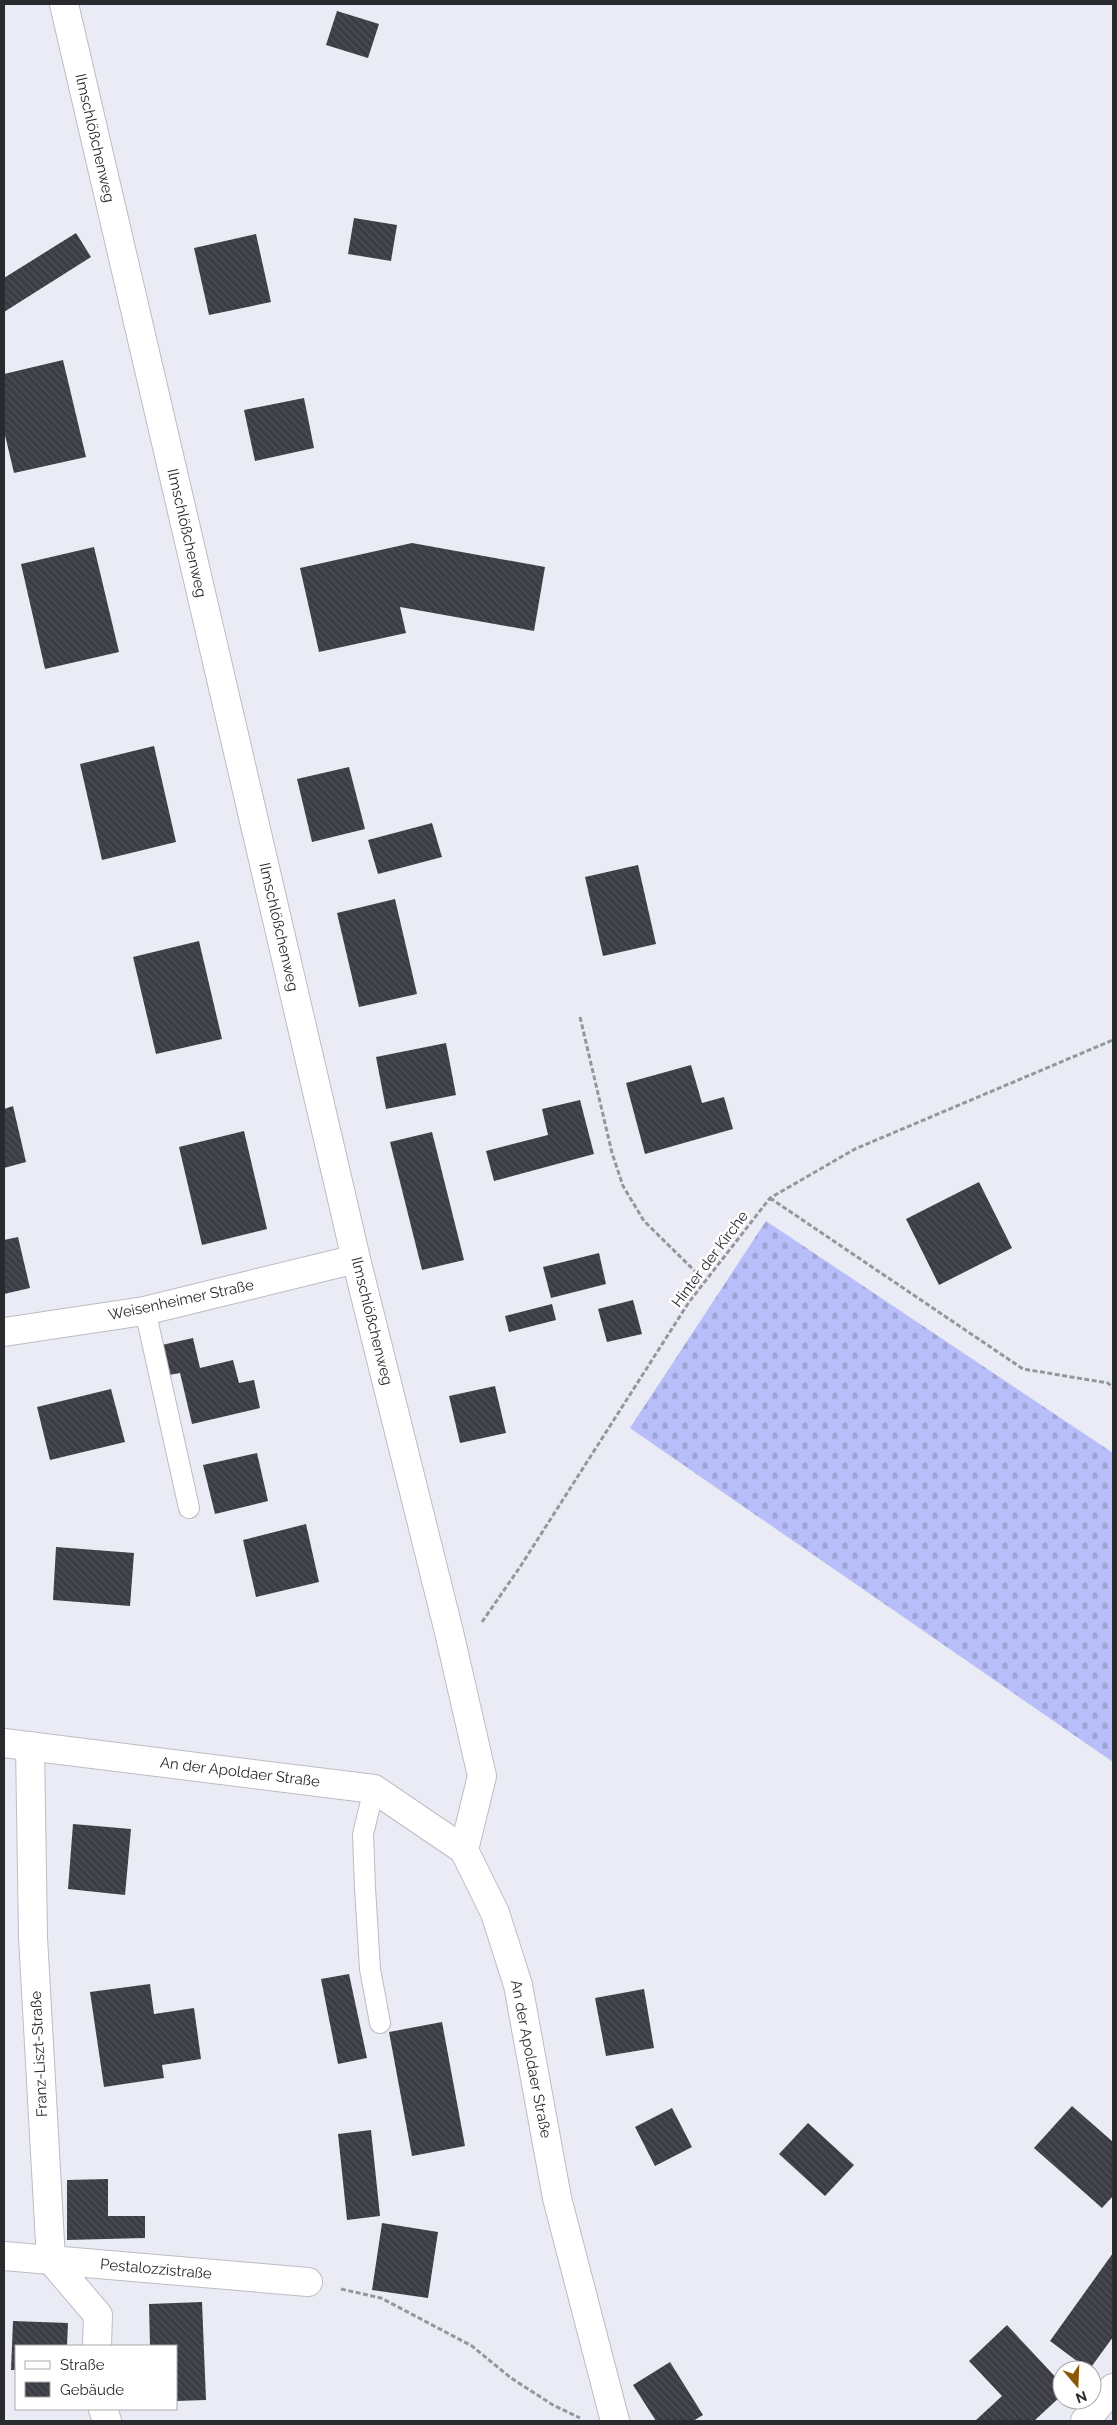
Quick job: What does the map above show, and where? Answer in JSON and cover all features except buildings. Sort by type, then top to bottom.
[{"type":"street","name":"Ilmschlößchenweg","points":[[64,4],[356,1258],[482,1776],[464,1850]]},
{"type":"street","name":"Weisenheimer Straße","points":[[4,1332],[145,1310],[356,1258]]},
{"type":"street","name":"An der Apoldaer Straße","points":[[17,1744],[374,1789],[464,1850],[495,1913],[518,1985],[557,2198],[615,2421]]},
{"type":"street","name":"Franz-Liszt-Straße","points":[[17,1744],[32,1937],[51,2260]]},
{"type":"street","name":"Pestalozzistraße","points":[[4,2256],[308,2282]]},
{"type":"street","points":[[51,2260],[98,2315],[97,2345]]},
{"type":"street","points":[[1085,2421],[1113,2388]]},
{"type":"lane","points":[[145,1310],[189,1508]]},
{"type":"lane","points":[[374,1789],[364,1834],[364,1888],[370,1969],[380,2023]]},
{"type":"path","points":[[580,1017],[612,1153],[623,1186],[644,1221],[705,1281]]},
{"type":"path","name":"Hinter der Kirche","points":[[448,1632],[481,1623],[525,1558],[688,1302],[770,1198],[855,1149],[1113,1040]]},
{"type":"path","points":[[770,1198],[860,1261],[1023,1369],[1108,1383],[1113,1388]]},
{"type":"path","points":[[308,2282],[381,2298],[472,2346],[511,2378],[544,2400],[588,2421]]},
{"type":"green space","points":[[766,1221],[1113,1453],[1113,1762],[630,1428]]}]
